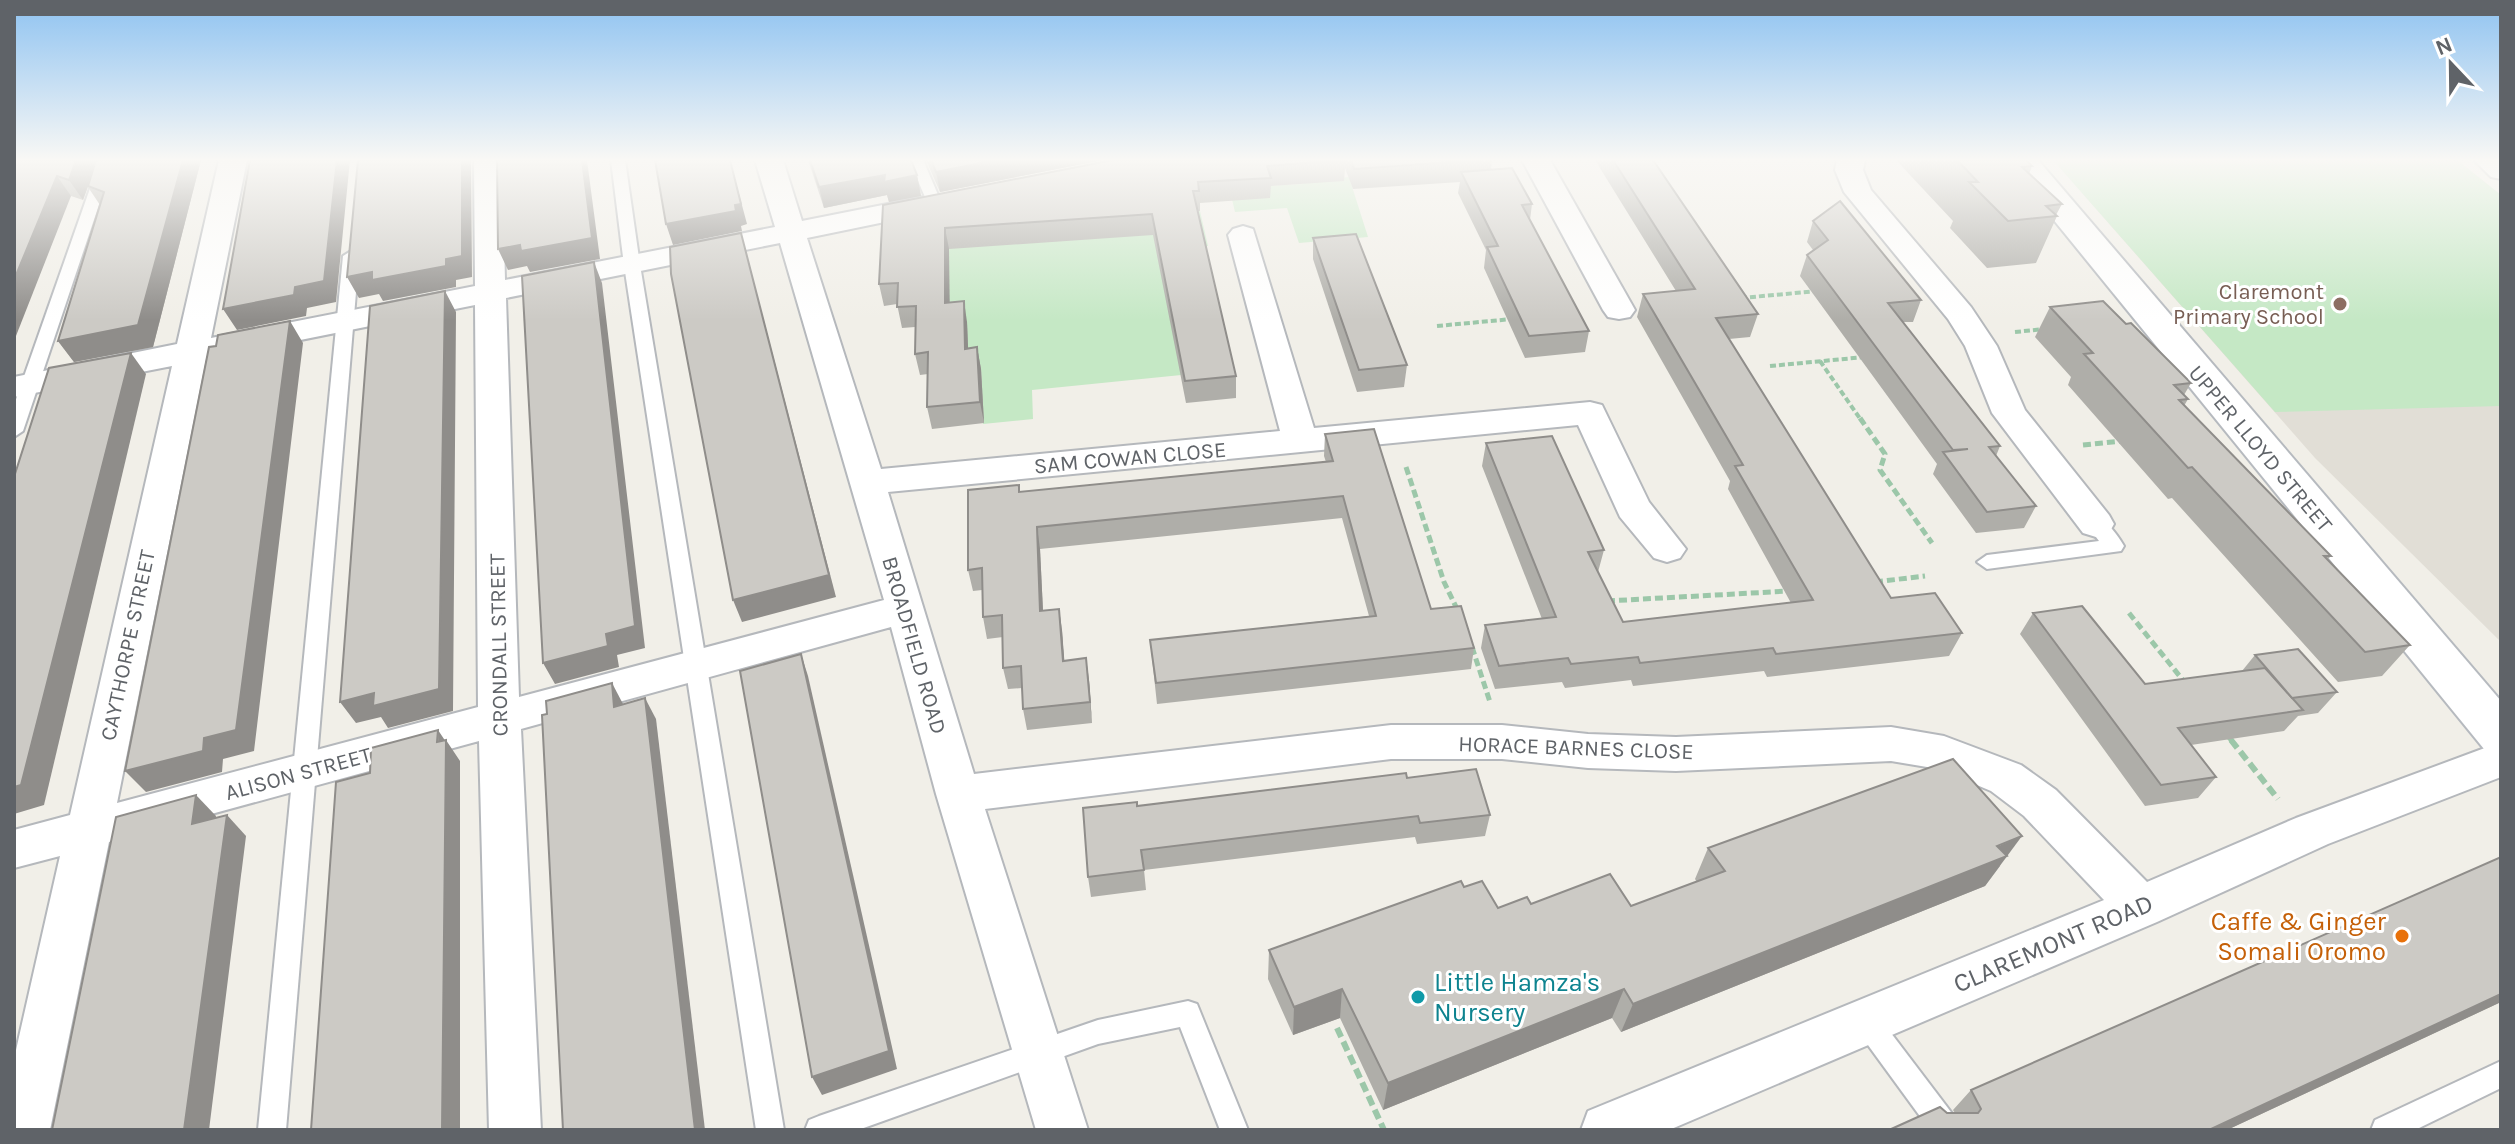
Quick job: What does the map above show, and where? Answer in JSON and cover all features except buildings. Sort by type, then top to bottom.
[{"type":"street","name":"CAYTHORPE STREET","points":[[24,1130],[221,213]]},
{"type":"street","name":"CRONDALL STREET","points":[[490,213],[499,719],[515,1130]]},
{"type":"street","name":"BROADFIELD ROAD","points":[[785,213],[1062,1130]]},
{"type":"street","points":[[22,386],[888,213]]},
{"type":"street","points":[[1566,213],[1619,310]]},
{"type":"street","points":[[1876,213],[1934,280],[1975,336],[2009,413],[2096,524]]},
{"type":"street","name":"UPPER LLOYD STREET","points":[[2066,213],[2501,735]]},
{"type":"street","points":[[1243,235],[1300,441]]},
{"type":"street","name":"SAM COWAN CLOSE","points":[[866,482],[1590,413],[1633,508],[1667,549]]},
{"type":"street","name":"ALISON STREET","points":[[14,849],[906,609]]},
{"type":"street","name":"HORACE BARNES CLOSE","points":[[958,794],[1391,742],[1502,742],[1588,751],[1676,754],[1891,744],[1944,753],[2006,778],[2040,803],[2140,907]]},
{"type":"street","name":"CLAREMONT ROAD","points":[[1607,1130],[2140,907],[2312,831],[2501,759]]},
{"type":"lane","points":[[14,431],[22,386],[87,213]]},
{"type":"lane","points":[[625,213],[770,1130]]},
{"type":"lane","points":[[272,1130],[353,233]]},
{"type":"lane","points":[[1987,562],[2114,546],[2096,524]]},
{"type":"lane","points":[[819,1130],[1038,1051],[1098,1032],[1188,1013],[1234,1130]]},
{"type":"lane","points":[[1866,1021],[1947,1130]]},
{"type":"lane","points":[[2385,1130],[2501,1074]]},
{"type":"path","points":[[1728,299],[1823,291]]},
{"type":"path","points":[[1437,326],[1526,318]]},
{"type":"path","points":[[1975,336],[2055,328]]},
{"type":"path","points":[[1770,366],[1867,357]]},
{"type":"path","points":[[1820,361],[1885,454],[1880,470],[1932,543]]},
{"type":"path","points":[[1394,432],[1444,582],[1460,615]]},
{"type":"path","points":[[2039,450],[2124,440]]},
{"type":"path","points":[[1865,583],[1925,576]]},
{"type":"path","points":[[1601,602],[1804,589]]},
{"type":"path","points":[[2129,613],[2195,696]]},
{"type":"path","points":[[1470,641],[1502,742]]},
{"type":"path","points":[[2224,731],[2276,797],[2312,831]]},
{"type":"path","points":[[1337,1028],[1384,1130]]},
{"type":"shaded area","name":"Claremont Primary School","points":[[2100,213],[2501,213],[2501,642],[2315,458]]},
{"type":"green space","points":[[1201,213],[1208,246],[1168,249],[1231,370],[1032,390],[1033,419],[983,424],[981,369],[950,324],[932,242],[1124,217]]},
{"type":"green space","points":[[1289,213],[1361,213],[1368,237],[1299,243]]},
{"type":"green space","points":[[2100,213],[2501,213],[2501,406],[2275,412]]},
{"type":"place","name":"Claremont Primary School","points":[[2340,304]]},
{"type":"place","name":"Caffe & Ginger Somali Oromo","points":[[2402,936]]},
{"type":"place","name":"Little Hamza's Nursery","points":[[1418,997]]}]
